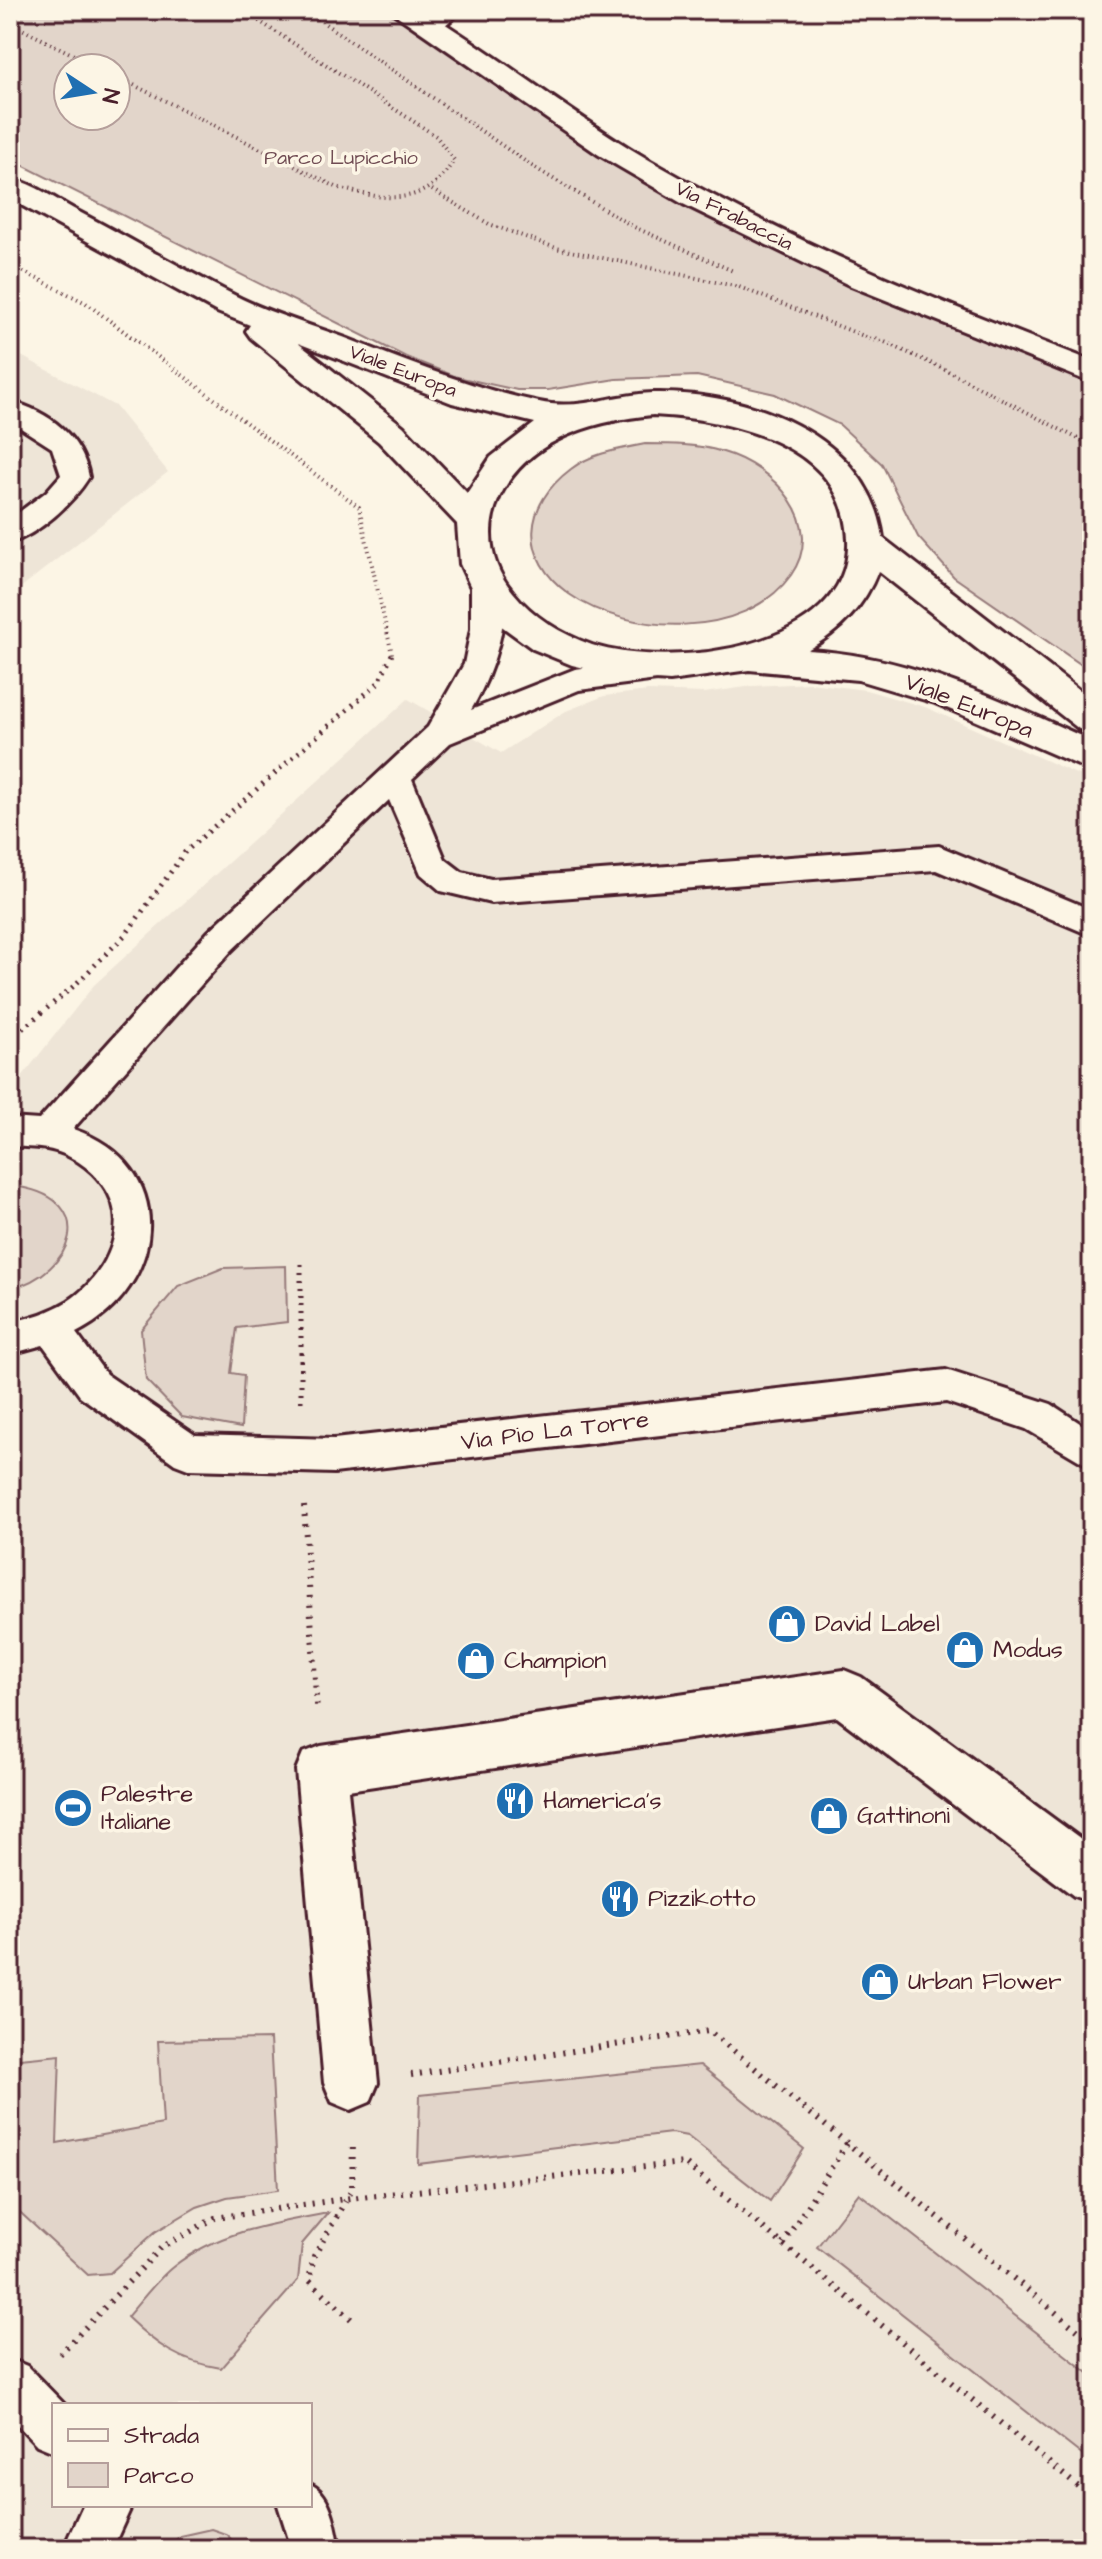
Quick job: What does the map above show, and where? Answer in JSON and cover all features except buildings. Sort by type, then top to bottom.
[{"type":"street","name":"Via Frabaccia","points":[[403,10],[440,18],[592,138],[689,195],[920,305],[1092,373]]},
{"type":"street","name":"Viale Europa","points":[[10,187],[228,305],[464,395],[543,414],[583,416]]},
{"type":"street","name":"Viale Europa","points":[[228,305],[391,434],[473,520]]},
{"type":"street","points":[[653,404],[700,406],[757,420],[808,445],[847,483],[862,515],[866,543],[856,581],[830,616],[802,637],[746,660],[707,668],[657,669],[602,660],[547,638],[515,617],[486,583],[474,551],[473,520],[483,490],[496,471],[537,436],[583,416],[653,404]]},
{"type":"street","name":"Viale Europa","points":[[866,543],[904,577],[1092,720]]},
{"type":"street","name":"Viale Europa","points":[[746,660],[856,667],[887,673],[980,708],[1092,757]]},
{"type":"street","points":[[351,2083],[321,1770],[844,1693],[1092,1878]]},
{"type":"lane","points":[[10,410],[60,436],[73,457],[75,477],[56,499],[10,533]]},
{"type":"lane","points":[[49,1133],[220,941],[439,735],[465,698],[481,663],[489,629],[486,583]]},
{"type":"lane","points":[[439,735],[575,680],[657,669]]},
{"type":"lane","points":[[395,776],[432,866],[452,882],[491,891],[939,858],[1092,924]]},
{"type":"lane","points":[[10,1132],[49,1133],[81,1143],[107,1160],[125,1184],[134,1211],[132,1242],[116,1276],[88,1306],[51,1328],[10,1338]]},
{"type":"lane","name":"Via Pio La Torre","points":[[51,1328],[93,1385],[188,1452],[334,1456],[946,1386],[1038,1416],[1092,1451]]},
{"type":"lane","points":[[10,2383],[52,2426]]},
{"type":"lane","points":[[87,2549],[107,2507]]},
{"type":"lane","points":[[303,2507],[310,2520],[316,2549]]},
{"type":"path","points":[[132,84],[336,187],[388,199],[432,190],[448,174],[454,160],[436,136],[242,10]]},
{"type":"path","points":[[10,23],[68,52]]},
{"type":"path","points":[[432,190],[489,224],[556,248],[739,287],[840,325],[948,371],[1092,446]]},
{"type":"path","points":[[10,265],[86,303],[359,507],[393,651],[379,682],[185,852],[127,933],[75,985],[10,1039]]},
{"type":"path","points":[[301,1264],[304,1455],[321,1770]]},
{"type":"path","points":[[351,2319],[309,2280],[309,2261],[350,2198],[354,2176],[351,2083],[709,2031],[1092,2342]]},
{"type":"path","points":[[783,2244],[847,2143]]},
{"type":"path","points":[[102,2310],[162,2247],[215,2218],[350,2198],[684,2163],[1092,2498]]},
{"type":"shaded area","points":[[10,350],[115,406],[168,472],[10,596]]},
{"type":"shaded area","points":[[810,683],[866,690],[925,707],[1092,781],[1092,2549],[10,2549],[10,1084],[21,1078],[94,985],[408,699],[501,753],[566,711],[604,696],[649,691],[704,693]]},
{"type":"green space","name":"Parco Lupicchio","points":[[10,10],[386,10],[636,177],[823,269],[1092,382],[1092,672],[954,577],[918,537],[882,464],[840,425],[775,394],[697,376],[616,379],[548,390],[517,390],[457,377],[406,357],[10,159]]},
{"type":"green space","points":[[645,444],[713,449],[742,459],[776,483],[799,516],[803,535],[801,555],[791,575],[771,596],[745,611],[716,621],[685,625],[653,624],[594,608],[569,594],[553,580],[541,564],[533,532],[543,499],[555,483],[587,459]]},
{"type":"green space","points":[[20,1187],[45,1195],[61,1207],[68,1221],[69,1237],[50,1268],[32,1281],[10,1289],[10,1188]]},
{"type":"green space","points":[[286,1266],[287,1322],[237,1328],[231,1373],[244,1375],[241,1428],[182,1417],[146,1380],[141,1330],[178,1286],[223,1268]]},
{"type":"green space","points":[[270,2039],[278,2190],[227,2197],[197,2207],[155,2232],[110,2273],[88,2275],[10,2203],[10,2060],[60,2055],[57,2143],[163,2124],[158,2041]]},
{"type":"green space","points":[[700,2065],[804,2149],[770,2201],[687,2136],[671,2133],[418,2164],[420,2095]]},
{"type":"green space","points":[[859,2193],[1092,2376],[1092,2463],[817,2247]]},
{"type":"green space","points":[[328,2213],[302,2244],[298,2280],[221,2368],[181,2357],[148,2336],[127,2317],[168,2271],[210,2244],[248,2230]]},
{"type":"green space","points":[[211,2529],[226,2534],[241,2549],[167,2549],[180,2536]]},
{"type":"place","name":"David Label","points":[[787,1624]]},
{"type":"place","name":"Modus","points":[[965,1650]]},
{"type":"place","name":"Champion","points":[[476,1661]]},
{"type":"place","name":"Hamerica's","points":[[515,1801]]},
{"type":"place","name":"Palestre Italiane","points":[[73,1808]]},
{"type":"place","name":"Gattinoni","points":[[829,1816]]},
{"type":"place","name":"Pizzikotto","points":[[620,1899]]},
{"type":"place","name":"Urban Flower","points":[[880,1982]]}]
